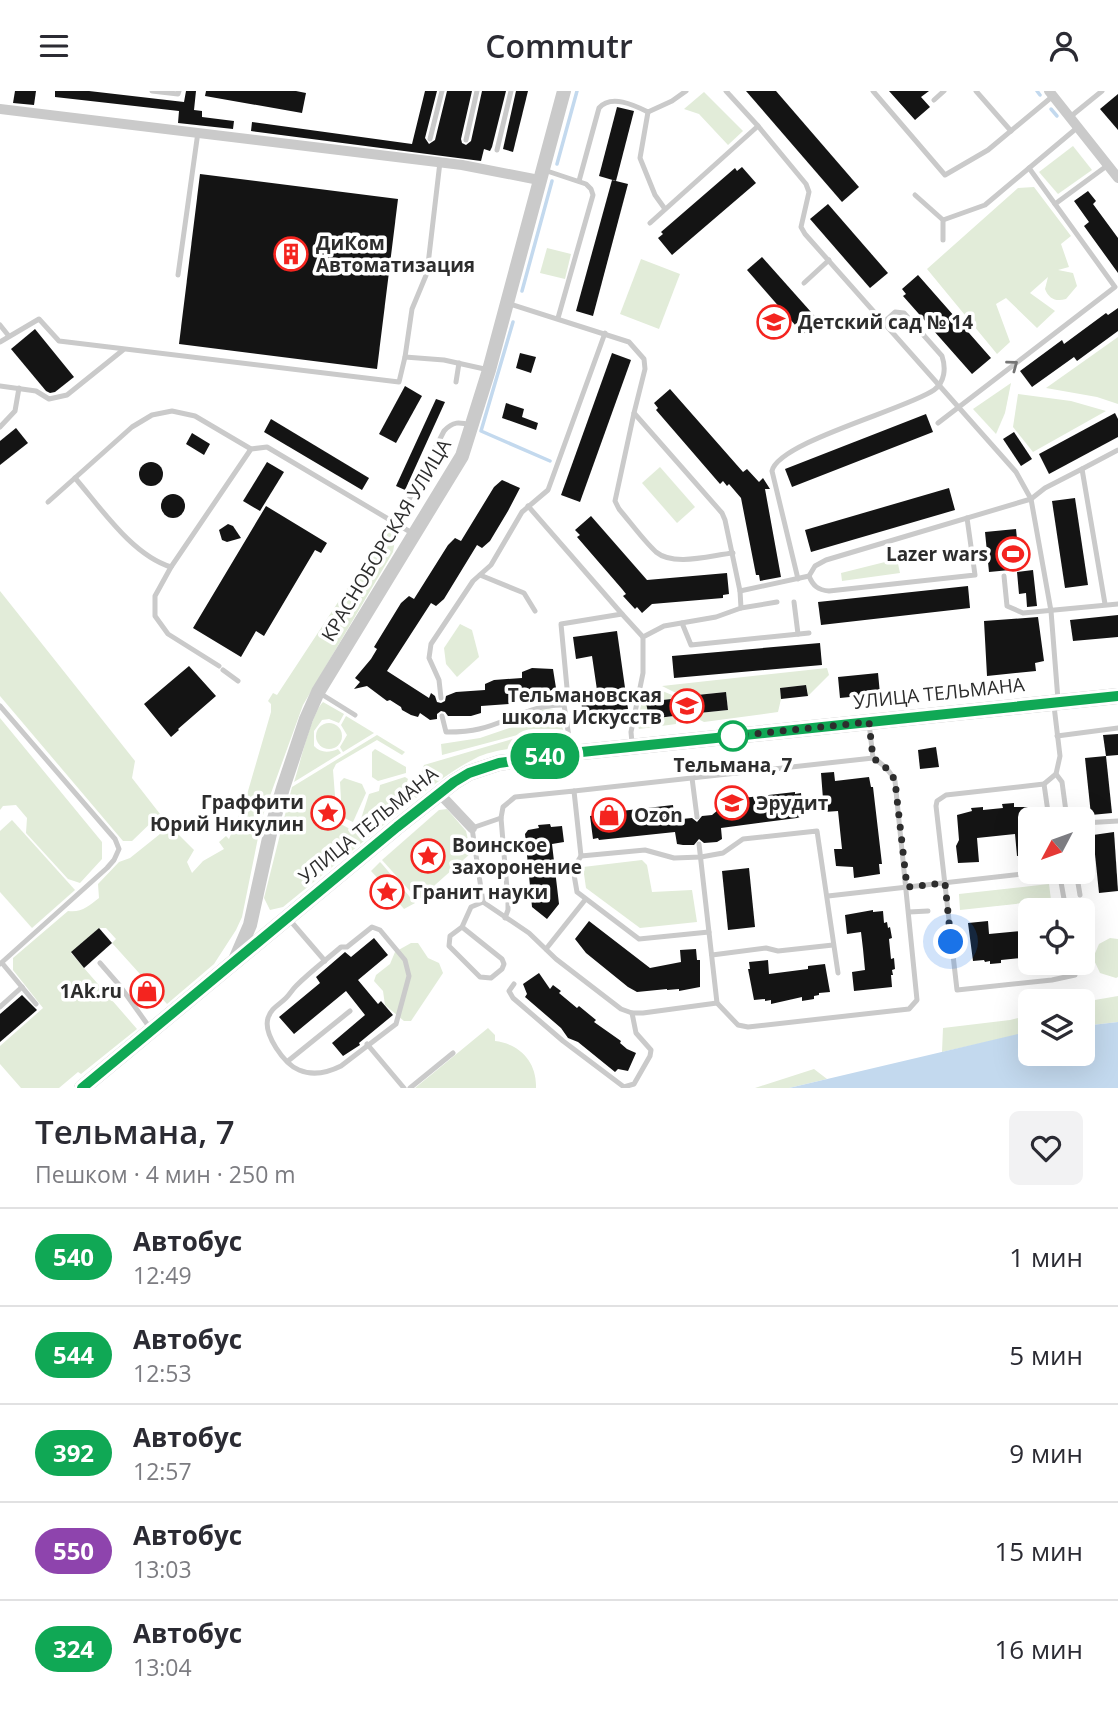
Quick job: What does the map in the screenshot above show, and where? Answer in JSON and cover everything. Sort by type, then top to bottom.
[{"type":"main road","name":"УЛИЦА ТЕЛЬМАНА","points":[[82,1088],[439,793],[469,773],[482,768],[526,759],[632,746],[1118,695]]},
{"type":"street","name":"КРАСНОБОРСКАЯ УЛИЦА","points":[[234,962],[250,925],[268,840],[283,788],[318,692],[462,456],[489,370],[564,91]]},
{"type":"street","points":[[1051,93],[1118,178]]},
{"type":"street","points":[[0,109],[541,175]]},
{"type":"street","points":[[439,793],[472,828]]},
{"type":"lane","points":[[152,91],[178,94],[179,91]]},
{"type":"lane","points":[[430,139],[442,91]]},
{"type":"lane","points":[[466,140],[477,91]]},
{"type":"lane","points":[[497,150],[511,91]]},
{"type":"lane","points":[[648,112],[686,91]]},
{"type":"lane","points":[[726,91],[806,184],[809,192],[801,227],[1016,472],[1031,499],[1051,611],[1060,756],[1056,774],[1044,784],[942,797],[936,806],[957,990],[1075,975]]},
{"type":"lane","points":[[873,91],[945,174],[988,150],[1051,93]]},
{"type":"lane","points":[[934,100],[944,91]]},
{"type":"lane","points":[[976,91],[1011,131]]},
{"type":"lane","points":[[1070,117],[1102,91]]},
{"type":"lane","points":[[579,181],[599,109],[604,102],[612,100],[637,106],[648,112]]},
{"type":"lane","points":[[648,112],[640,157],[655,195],[665,209]]},
{"type":"lane","points":[[650,223],[758,126]]},
{"type":"lane","points":[[943,220],[985,205],[1078,127]]},
{"type":"lane","points":[[178,275],[198,132]]},
{"type":"lane","points":[[0,342],[39,319],[59,341],[399,382],[412,309],[427,273],[440,162]]},
{"type":"lane","points":[[1055,204],[1108,165]]},
{"type":"lane","points":[[938,423],[1115,287],[1029,168]]},
{"type":"lane","points":[[541,175],[579,181],[591,189],[593,195],[558,318]]},
{"type":"lane","points":[[915,195],[943,220],[943,240]]},
{"type":"lane","points":[[804,283],[829,261]]},
{"type":"lane","points":[[507,303],[629,342],[644,359],[645,369],[615,501],[657,553],[667,558],[733,553]]},
{"type":"lane","points":[[798,579],[772,471],[774,466],[784,456],[833,432],[927,394],[939,384],[945,373],[942,356],[904,313],[895,312],[884,322]]},
{"type":"lane","points":[[0,325],[8,335]]},
{"type":"lane","points":[[441,698],[439,680],[429,658],[431,644],[473,581],[491,565],[528,506],[548,490],[606,333]]},
{"type":"lane","points":[[0,386],[36,391],[49,399],[67,395],[123,350]]},
{"type":"lane","points":[[405,357],[459,363],[489,370]]},
{"type":"lane","points":[[456,382],[459,363]]},
{"type":"lane","points":[[0,427],[15,411],[19,389]]},
{"type":"lane","points":[[48,502],[132,428],[152,415],[172,411],[195,416],[251,449],[267,447],[415,535]]},
{"type":"lane","points":[[634,414],[722,513],[733,553],[741,608]]},
{"type":"lane","points":[[396,524],[444,431],[451,423],[472,425]]},
{"type":"lane","points":[[238,681],[168,634],[155,616],[155,596],[171,567],[251,449]]},
{"type":"lane","points":[[740,591],[809,576],[815,566],[826,560],[1031,499],[1045,488],[1118,450]]},
{"type":"lane","points":[[1082,469],[1105,604]]},
{"type":"lane","points":[[75,478],[132,543],[160,564],[171,567]]},
{"type":"lane","points":[[528,506],[643,637],[643,673],[631,732],[632,746]]},
{"type":"lane","points":[[809,576],[813,585],[829,591],[975,575],[967,519]]},
{"type":"lane","points":[[480,575],[524,593],[536,611]]},
{"type":"lane","points":[[1004,576],[1007,606],[1023,613],[1118,604]]},
{"type":"lane","points":[[643,637],[655,629],[777,602]]},
{"type":"lane","points":[[794,602],[798,634]]},
{"type":"lane","points":[[572,753],[564,705],[567,688],[561,624],[622,614]]},
{"type":"lane","points":[[682,623],[691,645],[809,633]]},
{"type":"lane","points":[[318,692],[355,715]]},
{"type":"lane","points":[[442,716],[446,732],[466,731],[479,729],[531,709],[564,705]]},
{"type":"lane","points":[[0,706],[115,839],[119,849],[107,868],[1,964],[36,1004]]},
{"type":"lane","points":[[869,722],[873,758]]},
{"type":"lane","points":[[1058,736],[1118,728]]},
{"type":"lane","points":[[505,918],[508,901],[501,818],[503,807],[515,797],[873,758],[890,771],[895,781],[918,994],[914,1006],[909,1009],[748,1027],[738,1025],[717,1003],[699,844]]},
{"type":"lane","points":[[1056,774],[1062,782],[1065,807]]},
{"type":"lane","points":[[692,778],[697,817]]},
{"type":"lane","points":[[1044,784],[1047,807]]},
{"type":"lane","points":[[574,791],[582,856],[573,869],[578,892],[585,900],[639,939],[709,932]]},
{"type":"lane","points":[[501,818],[472,828],[483,902],[529,933],[610,1002],[632,1013],[717,1003]]},
{"type":"lane","points":[[1096,822],[1118,821]]},
{"type":"lane","points":[[582,856],[645,850],[674,858],[701,856],[723,853],[743,839],[817,831],[838,973]]},
{"type":"lane","points":[[828,896],[1018,875]]},
{"type":"lane","points":[[1078,884],[1080,895]]},
{"type":"lane","points":[[546,949],[585,900]]},
{"type":"lane","points":[[462,927],[502,959],[502,969],[491,978],[480,977],[449,946],[450,936],[462,927],[471,907],[483,902]]},
{"type":"lane","points":[[909,912],[928,911]]},
{"type":"lane","points":[[288,918],[325,961]]},
{"type":"lane","points":[[372,927],[380,930],[405,960],[409,976],[396,1024],[367,1044],[341,1066],[331,1070],[309,1073],[297,1070],[288,1062],[269,1034],[268,1018],[271,1011],[293,988],[341,947],[347,947],[372,927]]},
{"type":"lane","points":[[712,955],[766,948],[778,951],[833,945]]},
{"type":"lane","points":[[100,963],[152,1030]]},
{"type":"lane","points":[[513,984],[509,991],[513,998],[568,1045],[624,1087],[634,1084],[650,1056],[650,1050],[636,1033],[632,1013]]},
{"type":"lane","points":[[0,1007],[22,987]]},
{"type":"lane","points":[[288,1062],[350,1011]]},
{"type":"lane","points":[[367,1044],[404,1088]]},
{"type":"lane","points":[[410,1088],[453,1053]]},
{"type":"green space","points":[[704,92],[743,131],[728,145],[699,114],[684,109]]},
{"type":"green space","points":[[1073,146],[1092,170],[1058,194],[1039,172]]},
{"type":"green space","points":[[1034,187],[1071,236],[1061,244],[1069,267],[1058,270],[1073,273],[1077,286],[1066,299],[1056,300],[1045,289],[1048,277],[1030,293],[1055,311],[1037,328],[1006,298],[996,304],[1010,342],[997,354],[927,269],[1018,188]]},
{"type":"green space","points":[[547,248],[571,254],[565,279],[540,273]]},
{"type":"green space","points":[[641,259],[680,274],[659,329],[620,314]]},
{"type":"green space","points":[[1118,337],[1118,404],[1097,397],[1046,388]]},
{"type":"green space","points":[[1011,383],[1005,413],[996,434],[973,409]]},
{"type":"green space","points":[[1018,394],[1071,401],[1106,411],[1033,452],[1013,427]]},
{"type":"green space","points":[[660,467],[695,507],[677,523],[642,483]]},
{"type":"green space","points":[[387,527],[395,540],[393,552],[303,705],[262,818],[242,917],[214,964],[167,1004],[112,943],[116,939],[106,928],[99,928],[71,953],[137,1029],[81,1074],[78,1072],[59,1088],[21,1088],[0,1064],[0,1046],[43,1008],[13,970],[13,958],[68,911],[81,910],[99,898],[98,884],[119,862],[130,858],[170,826],[194,850],[187,862],[192,873],[203,861],[224,849],[219,842],[226,836],[229,839],[246,798],[271,712],[271,704],[268,701],[273,693],[277,695],[348,587],[354,582]]},
{"type":"green space","points":[[897,559],[900,573],[842,581],[841,573]]},
{"type":"green space","points":[[0,591],[135,761],[132,778],[160,814],[132,841],[123,841],[0,696]]},
{"type":"green space","points":[[460,624],[472,630],[479,657],[457,677],[446,664],[444,648]]},
{"type":"green space","points":[[827,668],[829,675],[808,696],[806,685],[780,688],[778,712],[704,722],[700,720],[699,713],[728,710],[726,692],[697,695],[694,700],[690,700],[662,686]]},
{"type":"green space","points":[[660,690],[672,695],[671,699],[647,702],[649,719],[676,716],[676,724],[639,729],[637,724],[644,691]]},
{"type":"green space","points":[[323,702],[344,714],[339,723],[329,719],[322,720],[314,731],[314,746],[325,752],[338,749],[341,753],[294,782],[311,727]]},
{"type":"green space","points":[[549,708],[559,712],[563,730],[525,733],[442,755],[441,744],[480,738],[533,720],[532,712]]},
{"type":"green space","points":[[346,716],[374,733],[343,752],[340,747],[347,735],[341,725]]},
{"type":"green space","points":[[0,718],[102,842],[102,859],[80,883],[68,879],[26,833],[27,818],[16,805],[3,806],[0,810]]},
{"type":"green space","points":[[329,723],[338,727],[342,736],[338,745],[329,749],[320,745],[316,736],[320,727]]},
{"type":"green space","points":[[377,735],[405,752],[402,755],[377,740],[336,764],[333,770],[337,822],[363,836],[410,798],[413,801],[283,907],[270,910],[264,898],[292,787]]},
{"type":"green space","points":[[564,735],[564,744],[485,754],[460,767],[416,798],[413,795],[424,765],[519,737]]},
{"type":"green space","points":[[375,749],[406,767],[406,773],[378,781],[372,777],[372,752]]},
{"type":"green space","points":[[405,777],[408,779],[403,793],[363,826],[359,825],[369,794],[379,791],[380,785]]},
{"type":"green space","points":[[344,778],[362,784],[366,793],[353,822],[342,817],[340,782]]},
{"type":"green space","points":[[447,809],[466,831],[471,853],[418,900],[382,860],[439,810]]},
{"type":"green space","points":[[12,820],[75,890],[32,928],[0,892],[0,831]]},
{"type":"green space","points":[[642,860],[647,865],[652,892],[692,890],[697,922],[640,928],[586,888],[583,867]]},
{"type":"green space","points":[[380,862],[415,903],[404,909],[394,897],[398,892],[388,881],[383,884],[371,871]]},
{"type":"green space","points":[[1049,884],[1051,898],[1018,898],[1018,904],[960,910],[959,894]]},
{"type":"green space","points":[[1110,938],[1118,939],[1118,977],[1100,973],[1095,962],[1099,944]]},
{"type":"green space","points":[[411,943],[418,943],[428,958],[439,963],[443,973],[411,1021],[404,1021],[385,1005],[383,991],[374,981],[376,975],[390,964],[395,952]]},
{"type":"green space","points":[[1118,996],[1118,1022],[1095,1025],[1095,1000]]},
{"type":"green space","points":[[1018,1018],[1018,1035],[942,1052],[943,1028]]},
{"type":"green space","points":[[488,1028],[495,1035],[495,1041],[519,1050],[530,1062],[536,1088],[415,1088]]},
{"type":"green space","points":[[814,1069],[827,1079],[789,1088],[755,1088]]},
{"type":"water","points":[[1118,1022],[1118,1088],[789,1088],[1018,1034],[1018,1066],[1095,1066],[1095,1025]]},
{"type":"building","points":[[15,91],[36,91],[34,105],[13,103]]},
{"type":"building","points":[[55,91],[89,91],[184,102],[186,91],[196,91],[194,110],[202,111],[202,117],[234,121],[233,129],[178,123],[179,111],[55,97]]},
{"type":"building","points":[[206,91],[306,93],[302,113],[205,96]]},
{"type":"building","points":[[425,91],[437,91],[425,138],[429,144],[435,140],[447,91],[472,91],[461,139],[466,145],[471,141],[482,91],[506,91],[492,147],[490,151],[484,149],[481,161],[251,131],[252,122],[412,144]]},
{"type":"building","points":[[516,91],[528,91],[513,152],[503,149]]},
{"type":"building","points":[[746,91],[776,91],[859,187],[842,202]]},
{"type":"building","points":[[889,91],[929,91],[921,97],[930,107],[915,120]]},
{"type":"building","points":[[1118,94],[1118,130],[1100,109]]},
{"type":"building","points":[[617,107],[634,111],[616,181],[599,176]]},
{"type":"building","points":[[742,167],[756,183],[672,255],[658,238],[663,234],[661,232],[735,168],[737,171]]},
{"type":"building","name":"ДиКом Автоматизация","points":[[200,174],[398,199],[377,369],[179,344]]},
{"type":"building","points":[[612,180],[628,184],[593,316],[576,311]]},
{"type":"building","points":[[1088,191],[1096,201],[1093,204],[1118,238],[1118,273],[1084,226],[1089,222],[1074,201]]},
{"type":"building","points":[[828,204],[888,273],[870,288],[810,219]]},
{"type":"building","points":[[762,257],[819,321],[803,334],[747,270]]},
{"type":"building","points":[[918,275],[991,358],[972,374],[903,296],[906,294],[902,289]]},
{"type":"building","points":[[1118,308],[1118,331],[1077,361],[1074,357],[1032,387],[1020,371],[1062,340],[1064,344],[1106,313],[1108,315]]},
{"type":"building","points":[[35,329],[74,377],[55,392],[46,391],[11,349]]},
{"type":"building","points":[[520,353],[536,357],[531,373],[516,368]]},
{"type":"building","points":[[612,353],[631,360],[580,502],[561,495]]},
{"type":"building","points":[[405,386],[422,396],[396,443],[379,434]]},
{"type":"building","points":[[670,389],[743,472],[747,469],[759,482],[763,478],[770,489],[765,489],[781,577],[760,581],[759,575],[756,575],[741,498],[729,484],[727,486],[723,481],[720,484],[656,410],[658,408],[654,403]]},
{"type":"building","points":[[436,399],[445,402],[405,490],[396,486]]},
{"type":"building","points":[[506,403],[524,409],[522,417],[538,423],[536,430],[502,418]]},
{"type":"building","points":[[1115,413],[1118,419],[1118,437],[1049,474],[1039,454]]},
{"type":"building","points":[[926,414],[933,432],[792,487],[785,469]]},
{"type":"building","points":[[271,419],[369,478],[362,490],[264,432]]},
{"type":"building","points":[[16,428],[28,443],[0,465],[0,441]]},
{"type":"building","points":[[1014,432],[1032,459],[1021,466],[1003,439]]},
{"type":"building","points":[[192,433],[210,444],[204,455],[186,444]]},
{"type":"building","points":[[151,462],[160,465],[163,474],[160,483],[151,486],[142,483],[139,474],[142,465]]},
{"type":"building","points":[[267,462],[284,472],[260,511],[243,501]]},
{"type":"building","points":[[502,480],[520,488],[490,541],[482,548],[477,545],[444,599],[436,606],[431,603],[387,671],[429,698],[431,693],[437,702],[441,703],[446,696],[456,692],[485,690],[485,684],[494,680],[522,678],[522,672],[532,668],[553,669],[556,688],[547,692],[519,694],[519,700],[509,704],[481,706],[481,713],[471,716],[448,716],[441,711],[437,714],[437,719],[430,720],[420,713],[418,717],[411,715],[367,686],[354,689],[360,682],[355,678],[371,659],[377,649],[374,647],[401,603],[409,596],[414,599],[448,545],[455,538],[461,541],[494,487]]},
{"type":"building","points":[[949,488],[955,510],[811,552],[805,530]]},
{"type":"building","points":[[173,494],[182,497],[185,506],[182,515],[173,518],[164,515],[161,506],[164,497]]},
{"type":"building","points":[[1075,498],[1088,585],[1065,588],[1052,501]]},
{"type":"building","points":[[266,506],[327,543],[321,553],[315,550],[264,636],[256,631],[241,657],[193,628]]},
{"type":"building","points":[[591,516],[647,580],[727,573],[729,594],[723,595],[723,598],[652,604],[642,613],[623,596],[626,594],[577,537],[580,535],[575,530]]},
{"type":"building","points":[[228,524],[233,526],[241,538],[227,542],[222,540],[219,530]]},
{"type":"building","points":[[1016,529],[1020,569],[989,572],[985,532]]},
{"type":"building","points":[[1033,570],[1037,606],[1027,607],[1026,593],[1019,594],[1017,572]]},
{"type":"building","points":[[968,586],[970,608],[821,625],[818,602]]},
{"type":"building","points":[[1118,615],[1118,637],[1073,641],[1070,620]]},
{"type":"building","points":[[1038,617],[1044,661],[1035,663],[1036,671],[987,676],[984,621]]},
{"type":"building","points":[[617,631],[628,709],[583,715],[580,693],[597,690],[592,656],[576,659],[573,637]]},
{"type":"building","points":[[820,643],[822,665],[674,678],[672,656]]},
{"type":"building","points":[[189,666],[216,696],[171,737],[144,704]]},
{"type":"building","points":[[878,673],[880,694],[840,698],[838,677]]},
{"type":"building","points":[[806,685],[808,696],[781,699],[780,688]]},
{"type":"building","points":[[726,692],[728,710],[699,713],[697,695]]},
{"type":"building","points":[[671,699],[674,716],[649,719],[646,702]]},
{"type":"building","points":[[1118,734],[1118,755],[1106,756],[1103,735]]},
{"type":"building","points":[[936,747],[939,767],[920,769],[918,750]]},
{"type":"building","points":[[1106,756],[1112,813],[1096,815],[1096,807],[1090,807],[1085,758]]},
{"type":"building","points":[[834,772],[835,781],[869,777],[873,787],[882,864],[879,864],[880,874],[854,878],[853,867],[836,866],[834,849],[842,849],[838,811],[824,812],[821,773]]},
{"type":"building","points":[[801,793],[803,816],[721,828],[722,839],[717,842],[704,843],[699,839],[694,845],[677,844],[675,832],[593,839],[590,816],[595,814],[673,805],[674,815],[682,819],[692,818],[697,822],[702,816],[712,815],[718,810],[717,801]]},
{"type":"building","points":[[1014,803],[1014,807],[1018,807],[1018,856],[1015,834],[977,838],[979,862],[958,863],[957,815],[972,811],[971,808],[1003,808],[1002,804]]},
{"type":"building","points":[[550,824],[551,827],[562,826],[564,842],[552,844],[559,904],[547,919],[532,907],[525,834],[528,830],[539,828],[538,825]]},
{"type":"building","points":[[1114,832],[1118,891],[1099,893],[1096,835]]},
{"type":"building","points":[[749,868],[755,927],[728,930],[722,871]]},
{"type":"building","points":[[883,911],[884,923],[887,922],[888,928],[890,927],[891,959],[894,958],[895,969],[891,975],[892,987],[854,991],[852,972],[865,970],[861,932],[847,934],[845,915]]},
{"type":"building","points":[[589,921],[650,968],[681,962],[680,950],[696,949],[697,960],[700,960],[700,987],[679,991],[667,989],[637,992],[628,987],[586,953],[575,939]]},
{"type":"building","points":[[988,921],[989,934],[1018,931],[1018,958],[990,964],[990,961],[973,961],[968,923]]},
{"type":"building","points":[[99,928],[112,943],[84,968],[71,952]]},
{"type":"building","points":[[374,938],[388,955],[358,980],[378,1004],[381,1001],[393,1015],[359,1043],[360,1045],[343,1056],[332,1043],[365,1015],[346,991],[294,1034],[279,1017],[320,983],[316,977],[345,952],[351,957]]},
{"type":"building","points":[[768,960],[769,974],[825,964],[830,992],[819,993],[814,999],[802,1001],[802,997],[771,1004],[771,1000],[754,1000],[749,962]]},
{"type":"building","points":[[539,973],[550,989],[553,985],[577,1008],[579,1006],[596,1020],[594,1022],[621,1041],[627,1049],[636,1053],[628,1071],[618,1069],[615,1072],[578,1042],[568,1038],[561,1028],[525,997],[527,994],[523,984]]},
{"type":"building","points":[[140,975],[162,999],[154,1007],[132,982]]},
{"type":"building","points":[[22,995],[37,1010],[0,1042],[0,1014]]},
{"type":"waterway","points":[[557,164],[577,91]]},
{"type":"waterway","points":[[1037,91],[1040,95]]},
{"type":"waterway","points":[[1051,109],[1057,116]]},
{"type":"waterway","points":[[522,291],[552,181]]},
{"type":"waterway","points":[[513,322],[481,431],[550,461]]},
{"type":"bus line","name":"540","points":[[82,1088],[397,827],[454,782],[482,768],[499,763],[572,753],[1118,696]]},
{"type":"place","name":"ДиКом Автоматизация","points":[[291,254]]},
{"type":"place","name":"Детский сад № 14","points":[[774,322]]},
{"type":"place","name":"Lazer wars","points":[[1013,554]]},
{"type":"place","name":"Тельмановская школа Искусств","points":[[687,706]]},
{"type":"place","name":"Тельмана, 7","points":[[733,736]]},
{"type":"place","name":"Эрудит","points":[[732,803]]},
{"type":"place","name":"Граффити Юрий Никулин","points":[[328,813]]},
{"type":"place","name":"Ozon","points":[[609,815]]},
{"type":"place","name":"Воинское захоронение","points":[[428,856]]},
{"type":"place","name":"Гранит науки","points":[[387,892]]},
{"type":"place","name":"1Ak.ru","points":[[147,991]]},
{"type":"route","points":[[733,736],[869,722],[873,758],[890,771],[895,781],[907,887],[945,883],[951,942]]}]
